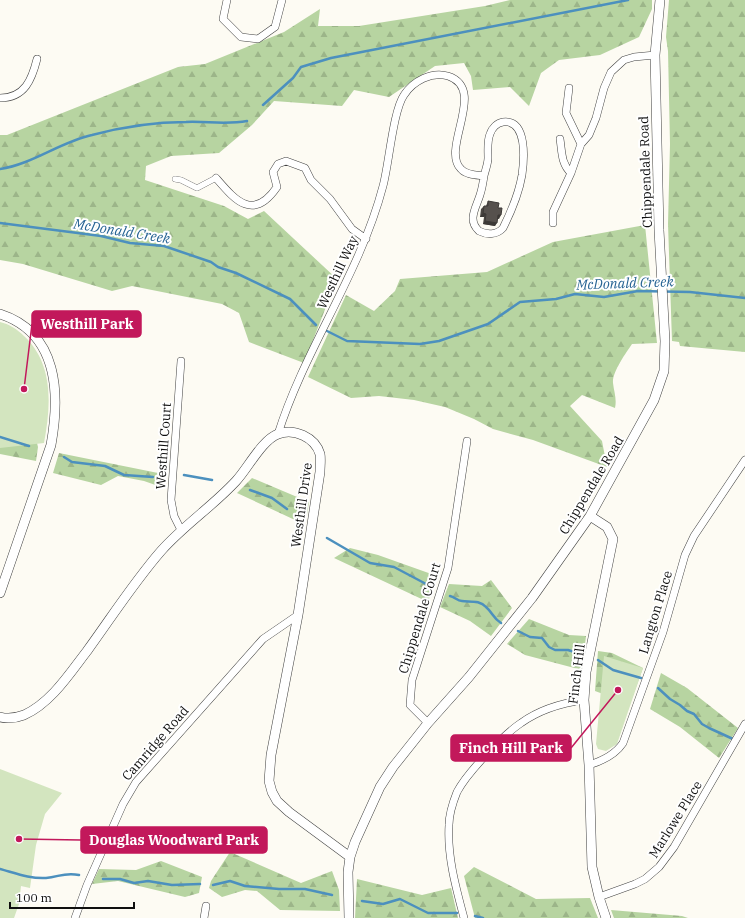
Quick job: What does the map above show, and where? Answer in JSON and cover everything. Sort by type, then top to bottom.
[{"type":"street","points":[[227,0],[223,19],[241,37],[258,39],[275,27],[282,0]]},
{"type":"street","name":"Chippendale Road","points":[[349,918],[348,872],[350,857],[355,842],[380,787],[393,767],[428,723],[469,677],[532,598],[590,516],[654,400],[664,371],[665,341],[655,55],[660,0]]},
{"type":"street","points":[[553,223],[552,212],[571,173],[581,144],[589,135],[596,118],[604,88],[611,72],[624,60],[634,57],[655,55]]},
{"type":"street","points":[[0,98],[13,96],[26,87],[32,78],[37,59]]},
{"type":"street","name":"Westhill Way","points":[[278,434],[291,395],[366,239],[386,176],[399,103],[404,94],[417,82],[435,75],[446,76],[456,81],[463,91],[464,98],[456,160],[464,172],[484,176]]},
{"type":"street","points":[[569,88],[566,113],[581,144]]},
{"type":"street","points":[[508,122],[515,125],[522,136],[522,176],[503,228],[492,234],[479,231],[473,222],[473,214],[484,176],[488,160],[490,133],[500,123],[508,122]]},
{"type":"street","points":[[560,138],[562,159],[564,165],[571,173]]},
{"type":"street","points":[[175,179],[181,180],[197,188],[216,178],[238,201],[246,206],[255,204],[272,194],[277,187],[274,172],[278,164],[286,161],[292,162],[305,168],[311,180],[330,200],[352,229],[366,239]]},
{"type":"street","points":[[0,314],[23,326],[42,347],[52,368],[56,394],[55,420],[51,445],[0,592]]},
{"type":"street","name":"Westhill Court","points":[[181,361],[171,500],[174,516],[182,530]]},
{"type":"street","name":"Westhill Drive","points":[[278,434],[292,432],[309,438],[316,446],[320,454],[320,472],[298,615],[271,755],[269,781],[272,792],[283,806],[350,857]]},
{"type":"street","points":[[0,717],[11,718],[24,715],[55,690],[76,665],[153,560],[182,530],[227,491],[267,442],[278,434]]},
{"type":"street","name":"Chippendale Court","points":[[428,723],[410,705],[412,680],[448,568],[467,441]]},
{"type":"street","name":"Langton Place","points":[[589,765],[605,758],[618,749],[623,743],[661,639],[685,555],[691,542],[745,460]]},
{"type":"street","name":"Finch Hill","points":[[590,516],[607,527],[612,540],[586,672],[584,700],[589,765],[592,867],[598,897],[606,918]]},
{"type":"street","name":"Camridge Road","points":[[75,918],[87,885],[123,804],[136,782],[263,639],[298,615]]},
{"type":"street","points":[[464,918],[449,850],[449,823],[458,792],[464,781],[506,735],[522,722],[558,705],[584,700]]},
{"type":"street","name":"Marlowe Place","points":[[598,897],[635,884],[659,867],[674,846],[745,724]]},
{"type":"street","points":[[204,918],[206,906]]},
{"type":"green space","points":[[510,0],[652,0],[652,9],[639,37],[600,55],[559,60],[541,73],[529,106],[510,87],[473,90],[471,76],[464,63],[435,66],[389,97],[354,90],[342,106],[274,101],[252,125],[219,153],[171,156],[146,166],[145,180],[224,206],[248,219],[264,211],[337,279],[304,363],[249,342],[239,313],[222,304],[132,286],[112,291],[23,264],[0,260],[0,135],[7,135],[178,67],[205,64],[284,32],[320,9],[318,26],[359,26],[485,6]]},
{"type":"green space","points":[[669,0],[745,0],[745,352],[680,346],[679,342],[672,341],[668,224],[670,144],[668,51],[666,37]]},
{"type":"green space","points":[[645,225],[657,343],[632,344],[623,357],[613,379],[616,399],[615,408],[582,395],[570,406],[602,441],[607,467],[533,440],[493,429],[445,407],[414,400],[379,396],[351,398],[308,377],[346,295],[374,311],[395,291],[400,279],[487,272],[553,242]]},
{"type":"green space","points":[[0,322],[10,325],[21,333],[34,347],[41,359],[48,386],[49,400],[44,443],[0,448]]},
{"type":"green space","points":[[0,404],[36,439],[38,447],[36,461],[0,454]]},
{"type":"green space","points":[[59,453],[163,474],[164,488],[144,481],[118,476],[101,485],[53,473]]},
{"type":"green space","points":[[252,478],[309,502],[307,514],[295,520],[237,493]]},
{"type":"green space","points":[[350,548],[378,555],[437,576],[428,602],[334,558]]},
{"type":"green space","points":[[491,580],[512,608],[491,636],[470,621],[440,607],[449,584],[482,586]]},
{"type":"green space","points":[[529,619],[569,635],[586,636],[582,670],[525,655],[507,644]]},
{"type":"green space","points":[[598,651],[612,653],[643,668],[630,704],[595,691]]},
{"type":"green space","points":[[604,656],[643,668],[617,744],[606,751],[598,749],[596,744]]},
{"type":"green space","points":[[661,673],[687,688],[738,728],[719,758],[680,727],[650,709]]},
{"type":"green space","points":[[0,769],[62,793],[45,814],[36,845],[30,888],[21,886],[19,904],[14,918],[0,918]]},
{"type":"green space","points":[[230,852],[301,883],[332,871],[339,890],[340,911],[280,910],[257,891],[245,890],[222,897],[209,888],[211,881]]},
{"type":"green space","points":[[161,861],[202,877],[199,893],[185,897],[118,881],[92,884],[99,869],[136,870]]},
{"type":"green space","points":[[474,867],[536,899],[590,898],[598,918],[475,918],[464,876]]},
{"type":"green space","points":[[357,879],[422,895],[451,888],[458,918],[355,918]]},
{"type":"green space","points":[[611,910],[682,916],[688,918],[614,918]]},
{"type":"building","points":[[488,201],[499,203],[498,208],[502,208],[501,215],[498,215],[497,223],[485,221],[486,214],[483,213],[484,206],[488,206]]},
{"type":"waterway","points":[[263,105],[293,78],[301,67],[331,58],[628,0]]},
{"type":"waterway","points":[[0,169],[24,163],[80,138],[103,132],[162,123],[231,123],[247,121]]},
{"type":"waterway","name":"McDonald Creek","points":[[0,223],[101,236],[130,243],[164,246],[211,262],[218,267],[236,273],[290,299],[316,325]]},
{"type":"waterway","name":"McDonald Creek","points":[[327,331],[347,341],[420,344],[439,341],[488,324],[520,302],[556,299],[575,294],[604,297],[638,291],[690,292],[745,298]]},
{"type":"waterway","points":[[0,437],[29,446]]},
{"type":"waterway","points":[[64,457],[72,462],[105,466],[124,475],[153,477]]},
{"type":"waterway","points":[[184,475],[212,480]]},
{"type":"waterway","points":[[250,490],[272,498],[287,509]]},
{"type":"waterway","points":[[327,538],[370,563],[394,567],[428,585]]},
{"type":"waterway","points":[[450,596],[460,601],[481,603],[501,623]]},
{"type":"waterway","points":[[518,631],[530,637],[542,638],[549,647],[555,650],[568,650],[584,655]]},
{"type":"waterway","points":[[598,660],[613,670],[641,678]]},
{"type":"waterway","points":[[658,688],[670,699],[694,714],[702,724],[733,739]]},
{"type":"waterway","points":[[0,869],[34,878],[65,874],[79,875]]},
{"type":"waterway","points":[[103,879],[120,879],[134,883],[148,881],[172,885],[200,884]]},
{"type":"waterway","points":[[213,885],[230,881],[245,886],[279,889],[305,889],[332,895]]},
{"type":"waterway","points":[[362,901],[383,904],[400,899],[428,913],[457,913]]},
{"type":"waterway","points":[[475,916],[483,918]]},
{"type":"place","name":"Westhill Park","points":[[24,389]]},
{"type":"place","name":"Finch Hill Park","points":[[618,690]]},
{"type":"place","name":"Douglas Woodward Park","points":[[19,839]]}]
